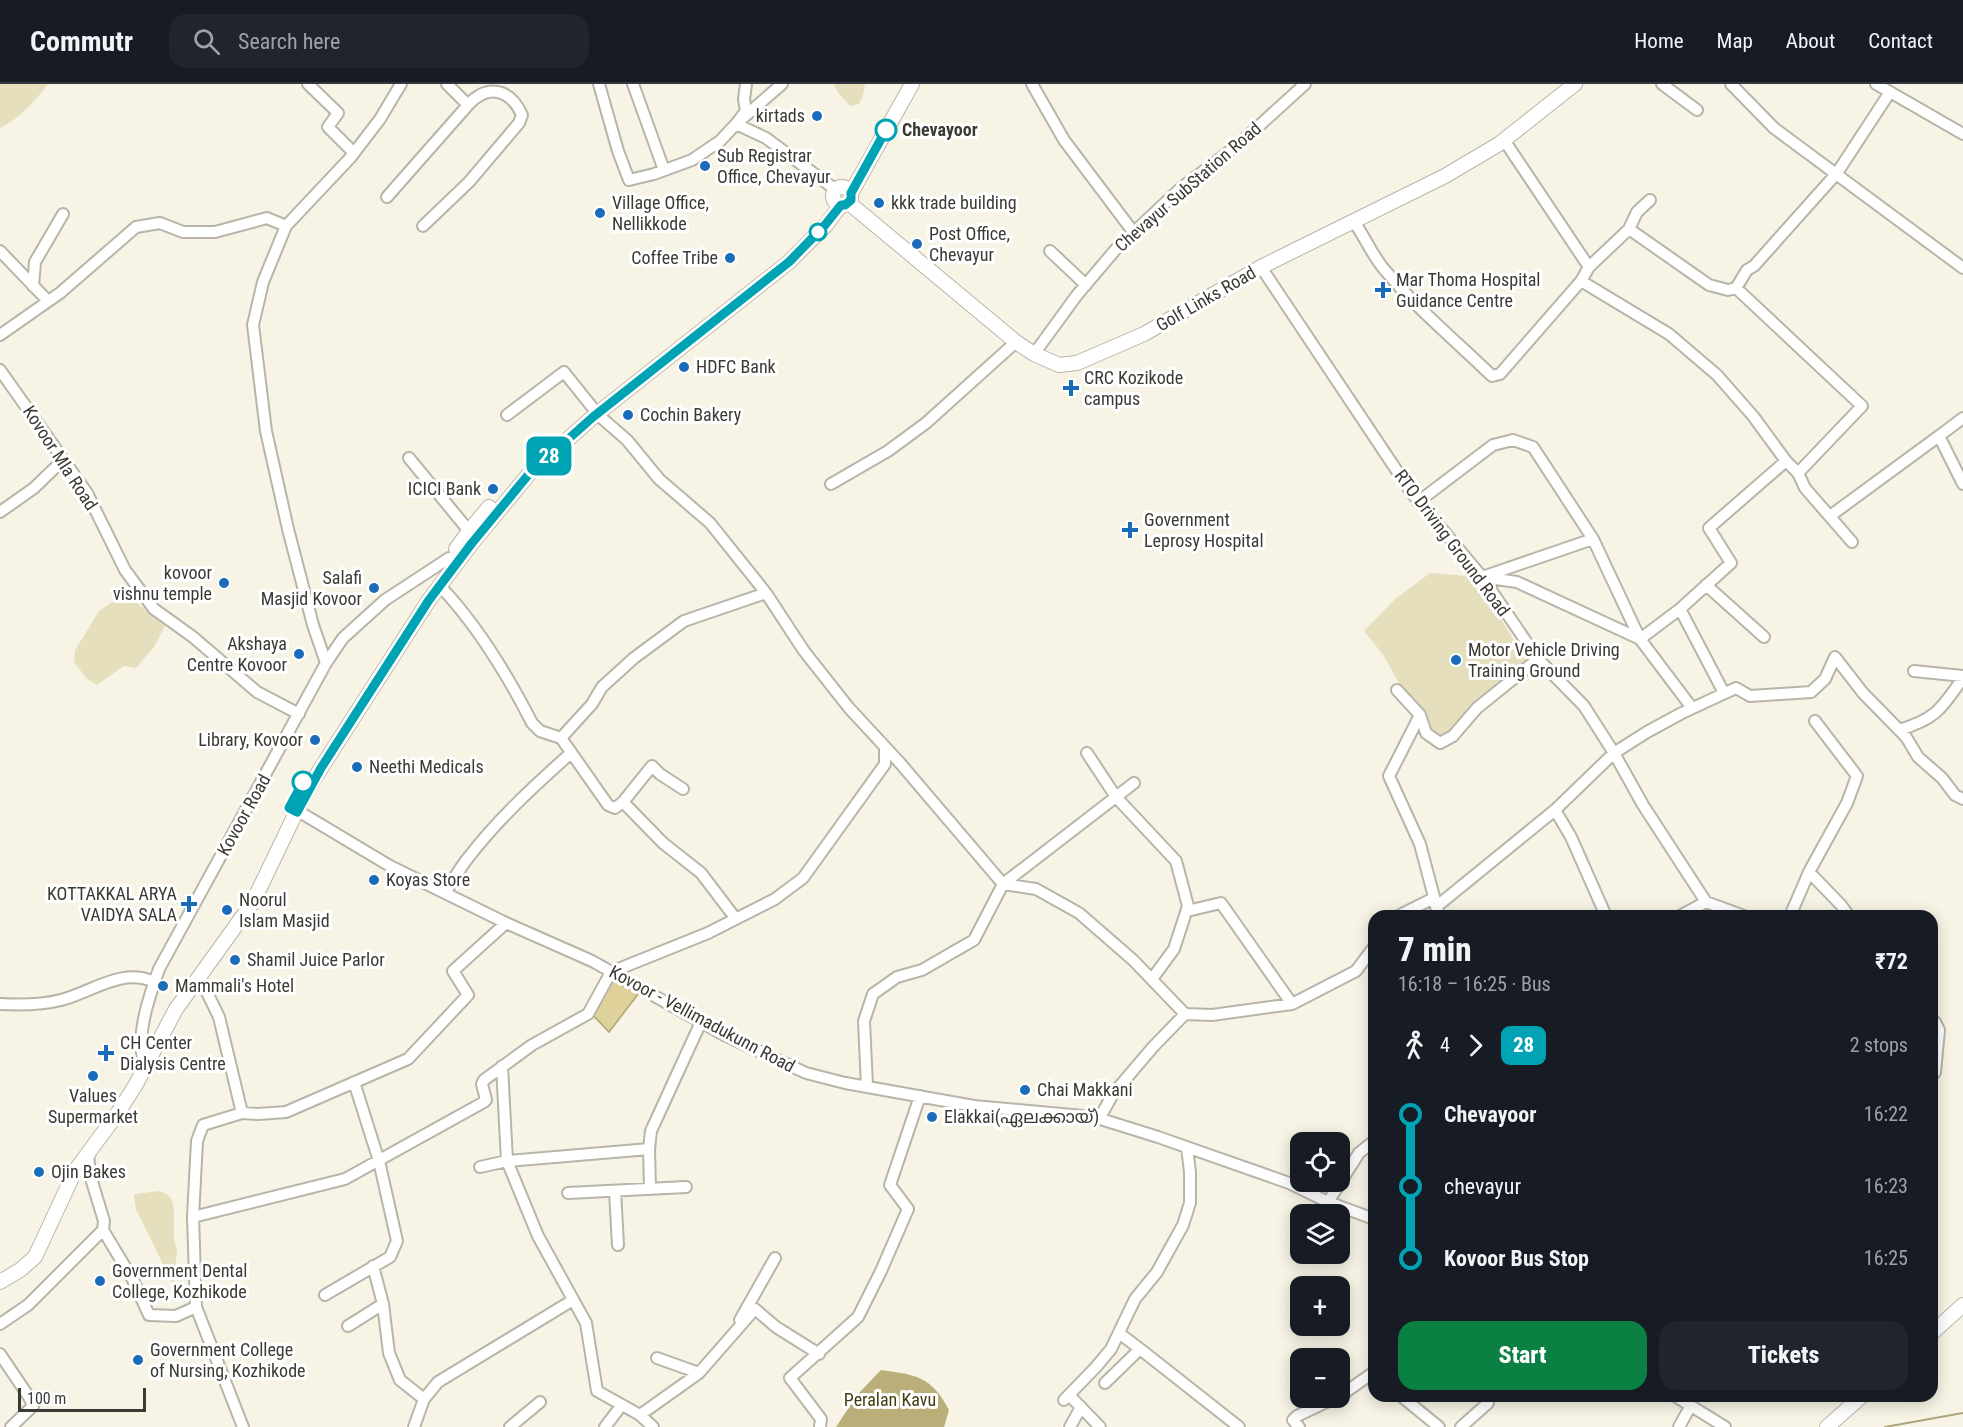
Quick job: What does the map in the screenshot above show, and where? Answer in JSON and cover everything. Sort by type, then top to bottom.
[{"type":"main road","points":[[843,196],[904,84]]},
{"type":"main road","points":[[293,810],[440,586],[469,531],[523,468],[789,262],[825,225],[912,84]]},
{"type":"main road","name":"Golf Links Road","points":[[843,196],[1016,342],[1034,354],[1059,365],[1077,363],[1144,334],[1261,267],[1445,176],[1504,140],[1575,84]]},
{"type":"main road","points":[[0,1282],[20,1270],[34,1257],[75,1171],[117,1114],[169,1004],[246,898],[273,850],[314,764],[422,596],[457,553],[529,474],[595,410]]},
{"type":"main road","points":[[0,1272],[27,1251],[68,1166],[144,1061],[176,1009],[253,902],[273,850]]},
{"type":"main road","points":[[1938,1328],[1963,1305]]},
{"type":"main road","points":[[1827,1427],[1855,1402]]},
{"type":"street","points":[[308,84],[338,113],[328,127],[354,153]]},
{"type":"street","points":[[326,663],[313,626],[266,431],[253,325],[263,282],[286,226],[354,153],[380,119],[401,84]]},
{"type":"street","points":[[447,84],[468,105]]},
{"type":"street","points":[[599,84],[618,151],[629,180],[692,160],[720,141],[746,111],[744,99],[746,84]]},
{"type":"street","points":[[633,84],[664,170]]},
{"type":"street","points":[[736,124],[782,84]]},
{"type":"street","points":[[1032,84],[1064,140],[1134,233]]},
{"type":"street","name":"Chevayur SubStation Road","points":[[1034,354],[1116,249],[1181,188],[1238,145],[1305,84]]},
{"type":"street","points":[[1662,84],[1697,110]]},
{"type":"street","points":[[1731,84],[1774,128],[1963,268]]},
{"type":"street","points":[[1876,84],[1963,134]]},
{"type":"street","points":[[387,197],[479,94],[489,89],[498,90],[510,98],[522,115],[514,129],[469,182],[423,226]]},
{"type":"street","points":[[1629,229],[1709,285],[1728,290],[1736,288],[1748,270],[1837,173],[1890,92]]},
{"type":"street","points":[[736,124],[766,138],[843,196]]},
{"type":"street","points":[[1504,140],[1589,267]]},
{"type":"street","points":[[1354,222],[1382,267],[1454,342],[1492,376],[1500,374],[1581,281],[1589,267],[1629,229],[1637,212],[1650,200]]},
{"type":"street","points":[[33,286],[34,262],[63,214]]},
{"type":"street","points":[[0,336],[48,301],[136,227],[160,224],[183,232],[215,232],[267,218],[286,226]]},
{"type":"street","points":[[0,251],[48,301]]},
{"type":"street","points":[[1050,251],[1086,285]]},
{"type":"street","name":"RTO Driving Ground Road","points":[[1261,267],[1418,502],[1482,577],[1538,659],[1584,706],[1648,813],[1706,902]]},
{"type":"street","points":[[1581,281],[1669,334],[1717,375],[1798,473],[1805,488],[1852,542]]},
{"type":"street","points":[[1736,288],[1862,406],[1798,473]]},
{"type":"street","points":[[831,484],[888,451],[926,423],[1016,342]]},
{"type":"street","name":"Kovoor Mla Road","points":[[0,370],[5,386],[87,493],[125,570],[154,609],[193,637],[256,692],[299,714]]},
{"type":"street","points":[[507,415],[564,372],[595,410],[627,440],[659,479],[710,523],[766,593],[822,675],[1003,884],[1036,889],[1079,913],[1152,979],[1185,1014],[1212,1015],[1292,1004],[1356,972],[1368,955]]},
{"type":"street","points":[[1830,516],[1963,417]]},
{"type":"street","points":[[1939,436],[1963,484]]},
{"type":"street","points":[[1418,502],[1493,445],[1513,440],[1533,447],[1593,539],[1640,639],[1692,708]]},
{"type":"street","points":[[409,458],[469,531]]},
{"type":"street","points":[[0,512],[34,488],[63,460]]},
{"type":"street","points":[[1640,639],[1680,609],[1731,563],[1709,528],[1786,461]]},
{"type":"street","points":[[1482,577],[1593,539]]},
{"type":"street","name":"Kovoor Road","points":[[144,1061],[145,1007],[159,969],[326,663],[343,638],[385,600],[457,553]]},
{"type":"street","points":[[1482,577],[1517,582],[1640,639]]},
{"type":"street","points":[[1706,585],[1764,636]]},
{"type":"street","points":[[440,586],[484,640],[532,723],[540,731],[561,738],[608,805],[615,808],[623,802],[652,766],[682,789]]},
{"type":"street","points":[[561,738],[592,704],[602,687],[634,658],[684,621],[766,593]]},
{"type":"street","points":[[1680,609],[1724,693]]},
{"type":"street","points":[[1420,714],[1389,776],[1420,844],[1436,907],[1555,810],[1614,753],[1647,732],[1736,688],[1750,696],[1811,692],[1825,679],[1835,657],[1863,693],[1899,730],[1918,757],[1942,778],[1956,795],[1963,799]]},
{"type":"street","points":[[1397,690],[1420,714],[1426,733],[1440,743],[1453,736],[1477,708],[1538,659]]},
{"type":"street","points":[[1899,730],[1923,722],[1940,710],[1963,677],[1914,671]]},
{"type":"street","points":[[1793,910],[1809,872],[1847,802],[1857,776],[1815,721]]},
{"type":"street","points":[[193,1217],[345,1179],[484,1102],[486,1100],[482,1084],[502,1066],[532,1045],[588,1014],[611,972],[708,933],[776,899],[803,878],[885,764],[885,747]]},
{"type":"street","points":[[445,893],[467,859],[487,836],[544,777],[571,753]]},
{"type":"street","points":[[1087,753],[1116,797],[1176,861],[1188,906],[1174,949],[1152,979]]},
{"type":"street","points":[[867,1086],[864,1021],[873,994],[897,977],[922,970],[974,940],[1003,884],[1134,783]]},
{"type":"street","points":[[623,802],[663,843],[701,873],[736,919]]},
{"type":"street","name":"Kovoor - Vellimadukunn Road","points":[[293,810],[390,866],[506,923],[592,961],[701,1022],[797,1070],[845,1083],[974,1106],[1099,1119],[1289,1183],[1328,1202],[1368,1217]]},
{"type":"street","points":[[1555,810],[1571,837],[1603,910]]},
{"type":"street","points":[[1809,872],[1845,910]]},
{"type":"street","points":[[1691,910],[1706,902],[1728,910]]},
{"type":"street","points":[[1186,911],[1221,903],[1292,1004]]},
{"type":"street","points":[[243,1427],[196,1307],[193,1217],[197,1141],[203,1125],[242,1113],[286,1112],[408,1059],[468,995],[453,971],[506,923]]},
{"type":"street","points":[[199,976],[219,1017],[242,1113]]},
{"type":"street","points":[[0,1004],[60,1001],[119,978],[143,977],[154,982]]},
{"type":"street","points":[[1099,1119],[1113,1094],[1185,1014]]},
{"type":"street","points":[[650,1188],[651,1131],[701,1022]]},
{"type":"street","points":[[502,1066],[507,1161],[538,1236],[586,1323],[597,1391],[640,1415],[652,1427]]},
{"type":"street","points":[[325,1294],[390,1257],[397,1241],[379,1161],[354,1082]]},
{"type":"street","points":[[812,1427],[820,1423],[790,1378],[858,1317],[901,1227],[908,1209],[890,1185],[920,1096]]},
{"type":"street","points":[[1328,1202],[1359,1153],[1368,1146]]},
{"type":"street","points":[[1100,1427],[1081,1407],[1066,1398],[1111,1349],[1135,1299],[1157,1272],[1183,1225],[1190,1203],[1187,1148]]},
{"type":"street","points":[[480,1167],[507,1161],[649,1149]]},
{"type":"street","points":[[88,1154],[90,1175],[104,1221],[103,1230],[133,1280],[149,1315],[176,1316],[196,1307]]},
{"type":"street","points":[[568,1193],[686,1187]]},
{"type":"street","points":[[615,1191],[618,1245]]},
{"type":"street","points":[[0,1324],[28,1305],[103,1230]]},
{"type":"street","points":[[735,1331],[775,1258]]},
{"type":"street","points":[[373,1266],[383,1304],[389,1353],[400,1380],[424,1399]]},
{"type":"street","points":[[414,1427],[424,1399],[438,1382],[573,1300]]},
{"type":"street","points":[[348,1326],[383,1304]]},
{"type":"street","points":[[640,1415],[699,1373],[755,1310],[776,1327],[819,1354]]},
{"type":"street","points":[[1119,1333],[1239,1427]]},
{"type":"street","points":[[1105,1383],[1140,1348]]},
{"type":"street","points":[[0,1354],[33,1406],[11,1427]]},
{"type":"street","points":[[657,1359],[699,1373]]},
{"type":"street","points":[[1350,1389],[1368,1376]]},
{"type":"street","points":[[510,1427],[540,1402]]},
{"type":"street","points":[[1409,1402],[1440,1427]]},
{"type":"street","points":[[1683,1402],[1725,1427]]},
{"type":"street","points":[[1461,1427],[1488,1403]]},
{"type":"street","points":[[605,1427],[621,1406]]},
{"type":"street","points":[[1070,1427],[1081,1407]]},
{"type":"street","points":[[1679,1427],[1690,1407]]},
{"type":"street","points":[[1299,1427],[1293,1420],[1314,1408]]},
{"type":"shaded area","points":[[0,84],[48,84],[21,115],[0,128]]},
{"type":"shaded area","points":[[834,84],[865,84],[859,104],[850,106],[838,93]]},
{"type":"shaded area","name":"Motor Vehicle Driving Training Ground","points":[[1430,573],[1469,576],[1496,611],[1529,665],[1442,741],[1407,698],[1384,656],[1364,631],[1395,599]]},
{"type":"shaded area","points":[[118,598],[136,602],[165,626],[154,647],[136,668],[124,666],[97,685],[87,679],[74,662],[75,650],[99,611]]},
{"type":"shaded area","points":[[606,978],[639,993],[609,1032],[589,1011]]},
{"type":"shaded area","points":[[159,1191],[167,1194],[172,1200],[174,1212],[174,1238],[177,1251],[173,1285],[136,1209],[134,1194]]},
{"type":"green space","name":"Peralan Kavu","points":[[881,1370],[914,1376],[936,1390],[949,1410],[944,1427],[836,1427],[857,1395]]},
{"type":"waterway","points":[[1885,1427],[1963,1413]]},
{"type":"bus line","name":"28","points":[[303,782],[289,808],[297,812],[321,768],[429,600],[529,474],[593,417],[789,262],[841,205],[851,200],[851,193],[886,130]]},
{"type":"place","name":"kirtads","points":[[817,116]]},
{"type":"place","name":"Chevayoor","points":[[886,130]]},
{"type":"place","name":"Sub Registrar Office, Chevayur","points":[[705,166]]},
{"type":"place","name":"kkk trade building","points":[[879,203]]},
{"type":"place","name":"Village Office, Nellikkode","points":[[600,213]]},
{"type":"place","name":"Post Office, Chevayur","points":[[917,244]]},
{"type":"place","name":"Coffee Tribe","points":[[730,258]]},
{"type":"place","name":"Mar Thoma Hospital Guidance Centre","points":[[1383,290]]},
{"type":"place","name":"HDFC Bank","points":[[684,367]]},
{"type":"place","name":"CRC Kozikode campus","points":[[1071,388]]},
{"type":"place","name":"Cochin Bakery","points":[[628,415]]},
{"type":"place","name":"ICICI Bank","points":[[493,489]]},
{"type":"place","name":"Government Leprosy Hospital","points":[[1130,530]]},
{"type":"place","name":"kovoor vishnu temple","points":[[224,583]]},
{"type":"place","name":"Salafi Masjid Kovoor","points":[[374,588]]},
{"type":"place","name":"Akshaya Centre Kovoor","points":[[299,654]]},
{"type":"place","name":"Motor Vehicle Driving Training Ground","points":[[1456,660]]},
{"type":"place","name":"Library, Kovoor","points":[[315,740]]},
{"type":"place","name":"Neethi Medicals","points":[[357,767]]},
{"type":"place","name":"Koyas Store","points":[[374,880]]},
{"type":"place","name":"KOTTAKKAL ARYA VAIDYA SALA","points":[[189,904]]},
{"type":"place","name":"Noorul Islam Masjid","points":[[227,910]]},
{"type":"place","name":"Shamil Juice Parlor","points":[[235,960]]},
{"type":"place","name":"Mammali's Hotel","points":[[163,986]]},
{"type":"place","name":"CH Center Dialysis Centre","points":[[106,1053]]},
{"type":"place","name":"Values Supermarket","points":[[93,1076]]},
{"type":"place","name":"Chai Makkani","points":[[1025,1090]]},
{"type":"place","name":"Elakkai(ഏലക്കായ്)","points":[[932,1117]]},
{"type":"place","name":"Ojin Bakes","points":[[39,1172]]},
{"type":"place","name":"Government Dental College, Kozhikode","points":[[100,1281]]},
{"type":"place","name":"Government College of Nursing, Kozhikode","points":[[138,1360]]}]
